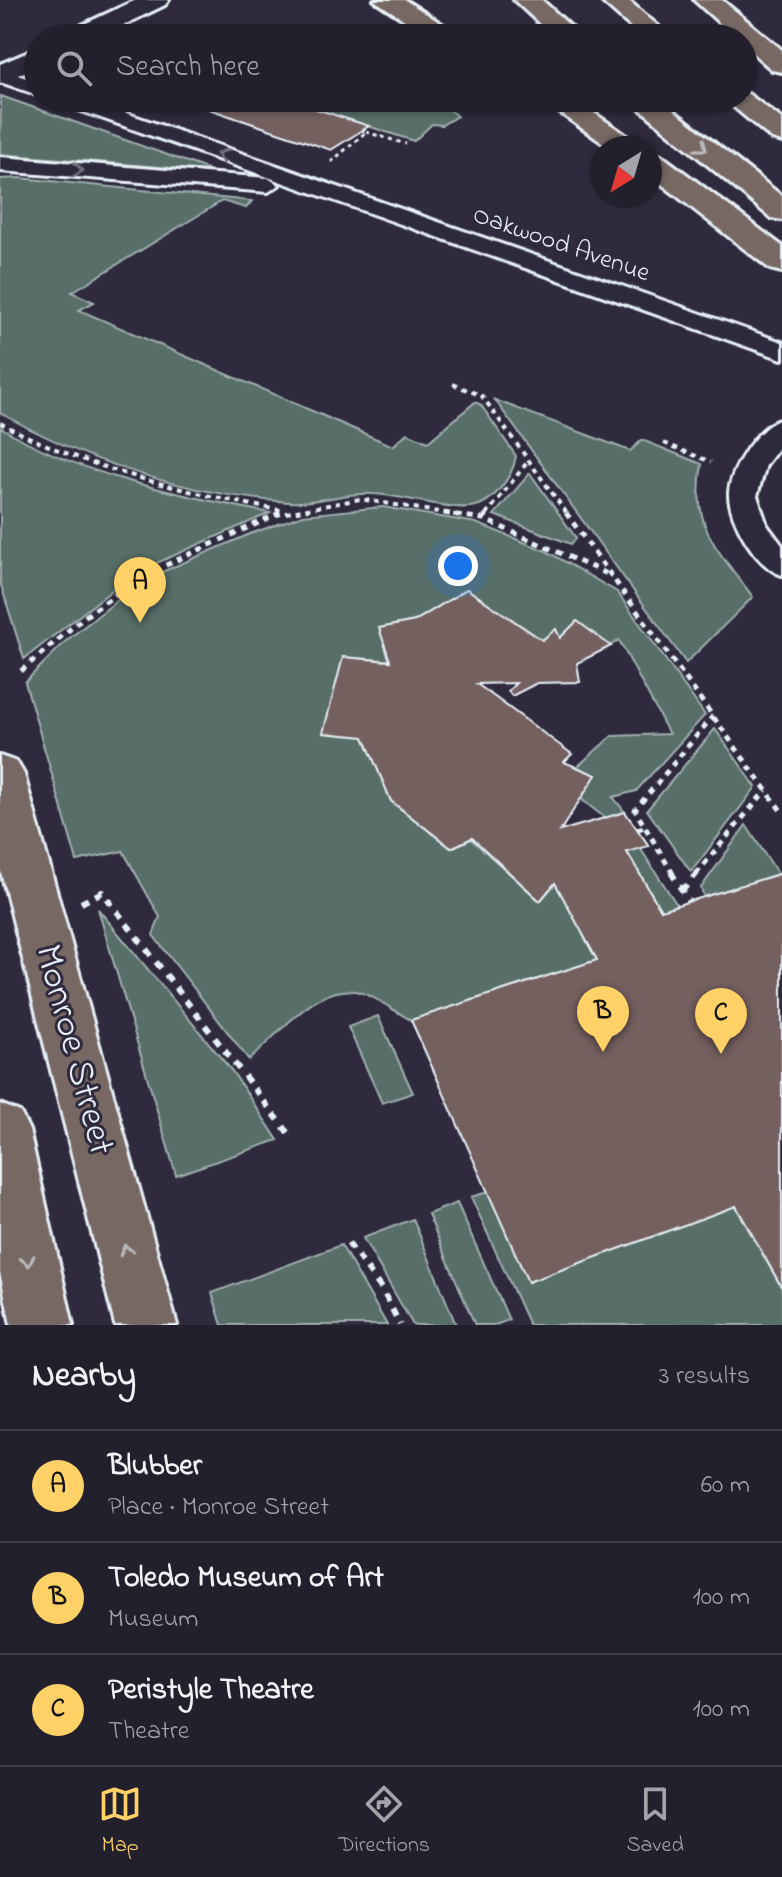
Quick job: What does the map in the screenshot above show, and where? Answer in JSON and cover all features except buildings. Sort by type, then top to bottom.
[{"type":"main road","points":[[105,24],[156,0]]},
{"type":"main road","points":[[527,0],[554,24]]},
{"type":"main road","points":[[613,0],[642,24]]},
{"type":"main road","points":[[707,0],[735,24]]},
{"type":"main road","points":[[387,2],[426,24]]},
{"type":"main road","points":[[758,44],[782,64]]},
{"type":"main road","points":[[0,75],[24,63]]},
{"type":"main road","points":[[575,112],[612,136]]},
{"type":"main road","points":[[658,112],[782,211]]},
{"type":"main road","points":[[755,112],[782,133]]},
{"type":"main road","points":[[662,170],[782,262]]},
{"type":"main road","name":"Monroe Street","points":[[0,774],[146,1325]]},
{"type":"main road","points":[[0,1130],[42,1325]]},
{"type":"street","points":[[0,75],[24,84]]},
{"type":"street","name":"Oakwood Avenue","points":[[105,113],[321,180],[782,351]]},
{"type":"street","name":"Oakwood Avenue","points":[[0,164],[207,179],[321,180]]},
{"type":"street","points":[[782,427],[752,463],[743,479],[742,493],[745,513],[782,565]]},
{"type":"path","points":[[321,180],[364,131],[406,144]]},
{"type":"path","points":[[453,384],[482,396],[782,812]]},
{"type":"path","points":[[0,423],[50,449],[156,487],[284,511]]},
{"type":"path","points":[[664,443],[711,462]]},
{"type":"path","points":[[483,519],[529,460]]},
{"type":"path","points":[[21,671],[83,618],[140,577],[284,511],[360,499],[483,519],[612,576]]},
{"type":"path","points":[[689,902],[635,810],[713,716]]},
{"type":"path","points":[[682,891],[766,790]]},
{"type":"path","points":[[637,829],[645,827]]},
{"type":"path","points":[[76,906],[102,892],[290,1135]]},
{"type":"path","points":[[348,1243],[383,1291],[400,1325]]},
{"type":"green space","points":[[1,96],[24,104],[24,112],[46,112],[208,171],[0,154]]},
{"type":"green space","points":[[325,112],[452,112],[457,116],[442,125],[432,124],[414,141]]},
{"type":"green space","points":[[20,178],[252,201],[246,208],[222,201],[72,292],[94,302],[79,310],[393,446],[407,433],[428,442],[475,402],[481,405],[516,456],[511,472],[494,495],[470,507],[373,494],[300,502],[251,498],[139,474],[68,447],[0,413],[0,179]]},
{"type":"green space","points":[[495,400],[630,451],[642,440],[702,464],[699,486],[704,522],[718,551],[753,597],[686,663]]},
{"type":"green space","points":[[0,427],[64,459],[131,482],[270,513],[134,573],[24,659],[0,582]]},
{"type":"green space","points":[[530,473],[576,538],[571,544],[494,515]]},
{"type":"green space","points":[[383,507],[476,523],[546,551],[617,592],[705,715],[636,791],[613,797],[625,812],[605,818],[581,799],[595,775],[577,767],[612,736],[669,734],[619,640],[610,646],[577,621],[560,638],[555,630],[542,640],[467,589],[415,621],[380,628],[384,641],[409,662],[343,657],[409,741],[410,754],[374,760],[391,801],[451,848],[471,839],[540,901],[572,864],[611,926],[583,935],[597,960],[411,1020],[376,999],[355,991],[340,991],[325,996],[297,1015],[249,1060],[153,935],[160,917],[123,851],[77,861],[25,682],[67,640],[143,580],[303,515]]},
{"type":"green space","points":[[715,729],[756,787],[691,872],[647,810]]},
{"type":"green space","points":[[746,825],[778,874],[704,897],[701,888]]},
{"type":"green space","points":[[640,848],[677,905],[661,910],[627,852]]},
{"type":"green space","points":[[98,909],[232,1071],[278,1140],[176,1175]]},
{"type":"green space","points":[[378,1016],[413,1093],[382,1103],[348,1027]]},
{"type":"green space","points":[[488,1192],[528,1282],[735,1206],[782,1288],[782,1325],[529,1325],[471,1197]]},
{"type":"green space","points":[[457,1203],[509,1320],[495,1325],[475,1325],[428,1214]]},
{"type":"green space","points":[[413,1219],[456,1325],[413,1325],[363,1238]]},
{"type":"green space","points":[[341,1245],[387,1325],[222,1325],[212,1293]]},
{"type":"place","name":"Blubber","points":[[140,623]]},
{"type":"place","name":"Toledo Museum of Art","points":[[603,1052]]},
{"type":"place","name":"Peristyle Theatre","points":[[721,1054]]}]
